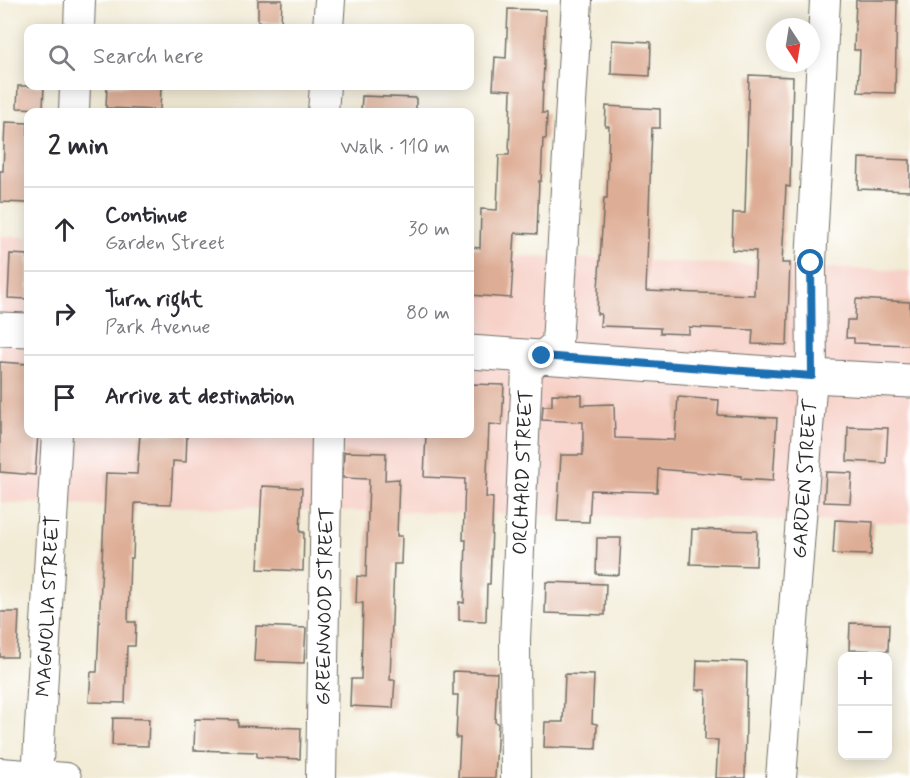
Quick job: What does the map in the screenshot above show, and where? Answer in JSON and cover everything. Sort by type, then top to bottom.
[{"type":"main road","points":[[0,328],[24,330]]},
{"type":"main road","points":[[474,352],[910,381]]},
{"type":"street","points":[[78,24],[80,0]]},
{"type":"street","points":[[328,24],[330,0]]},
{"type":"street","name":"ORCHARD STREET","points":[[516,778],[515,640],[527,369],[557,344],[577,0]]},
{"type":"street","name":"GARDEN STREET","points":[[781,778],[812,376],[811,263],[825,0]]},
{"type":"street","points":[[74,108],[75,90]]},
{"type":"street","points":[[323,108],[324,90]]},
{"type":"street","name":"MAGNOLIA STREET","points":[[47,777],[57,438]]},
{"type":"street","name":"GREENWOOD STREET","points":[[321,778],[327,438]]},
{"type":"street","points":[[0,773],[47,777]]},
{"type":"shaded area","points":[[0,236],[24,237],[24,438],[474,438],[474,254],[910,271],[910,523],[0,503]]},
{"type":"building","points":[[258,0],[282,0],[281,23],[258,22]]},
{"type":"building","points":[[856,0],[897,0],[895,93],[858,92],[860,50],[854,50]]},
{"type":"building","points":[[508,9],[546,10],[542,113],[547,113],[546,139],[543,139],[541,181],[539,181],[537,234],[515,233],[511,298],[474,295],[474,247],[480,248],[481,209],[497,210],[499,155],[509,155],[511,90],[493,89],[495,57],[506,58]]},
{"type":"building","points":[[612,40],[651,42],[650,76],[611,74]]},
{"type":"building","points":[[749,75],[793,77],[790,187],[786,186],[782,263],[790,263],[787,345],[752,344],[753,330],[689,327],[689,334],[660,333],[660,328],[600,326],[601,314],[597,314],[598,289],[604,198],[607,198],[609,126],[605,126],[606,106],[660,109],[660,128],[652,128],[646,291],[754,295],[756,251],[732,250],[733,213],[745,213]]},
{"type":"building","points":[[18,86],[24,86],[24,90],[44,90],[43,108],[17,108]]},
{"type":"building","points":[[107,90],[161,90],[160,108],[106,108]]},
{"type":"building","points":[[362,96],[416,98],[416,108],[361,108]]},
{"type":"building","points":[[5,122],[24,123],[24,203],[0,202],[0,171],[3,171]]},
{"type":"building","points":[[859,158],[910,160],[910,191],[858,189]]},
{"type":"building","points":[[10,254],[24,255],[24,299],[8,298]]},
{"type":"building","points":[[856,299],[910,302],[910,345],[854,343],[854,338],[846,338],[847,320],[855,320]]},
{"type":"building","points":[[0,362],[24,364],[24,438],[38,438],[35,475],[0,472]]},
{"type":"building","points":[[474,384],[504,385],[502,425],[489,424],[486,497],[493,498],[490,584],[487,584],[486,621],[459,620],[459,602],[464,603],[465,479],[424,477],[426,438],[474,438]]},
{"type":"building","points":[[552,394],[582,395],[582,405],[614,404],[615,438],[675,440],[678,397],[719,400],[718,415],[777,418],[773,481],[658,469],[657,492],[591,490],[589,522],[557,521],[561,455],[583,455],[583,422],[542,420],[543,406],[552,406]]},
{"type":"building","points":[[848,427],[888,428],[886,463],[847,461]]},
{"type":"building","points":[[140,438],[187,438],[186,462],[173,461],[171,504],[135,503],[128,622],[136,622],[135,646],[127,646],[125,703],[89,702],[91,672],[97,672],[106,473],[137,474]]},
{"type":"building","points":[[344,452],[386,453],[385,480],[399,479],[397,536],[402,536],[401,564],[394,564],[390,680],[395,680],[393,708],[350,706],[351,679],[361,679],[363,603],[356,603],[357,576],[366,577],[369,479],[343,478]]},
{"type":"building","points":[[826,472],[852,473],[850,503],[824,502]]},
{"type":"building","points":[[262,486],[302,488],[300,532],[304,532],[303,571],[258,569]]},
{"type":"building","points":[[835,520],[873,522],[871,555],[833,554]]},
{"type":"building","points":[[692,529],[757,531],[756,566],[690,564]]},
{"type":"building","points":[[597,538],[621,538],[619,575],[596,574]]},
{"type":"building","points":[[546,582],[606,584],[605,615],[545,613]]},
{"type":"building","points":[[0,612],[19,612],[17,657],[0,657]]},
{"type":"building","points":[[850,623],[889,624],[888,651],[849,650]]},
{"type":"building","points":[[256,626],[306,628],[304,663],[254,661]]},
{"type":"building","points":[[697,660],[747,662],[745,778],[716,778],[718,740],[705,740],[706,690],[696,690]]},
{"type":"building","points":[[453,671],[497,673],[495,722],[498,723],[495,778],[458,778],[460,738],[456,738],[458,695],[453,695]]},
{"type":"building","points":[[565,674],[594,675],[592,723],[597,724],[596,749],[544,747],[545,722],[563,722]]},
{"type":"building","points":[[113,718],[149,719],[148,746],[112,745]]},
{"type":"building","points":[[195,719],[238,720],[238,726],[301,728],[300,759],[257,757],[257,752],[194,750]]},
{"type":"route","points":[[542,356],[812,376],[811,263]]}]
